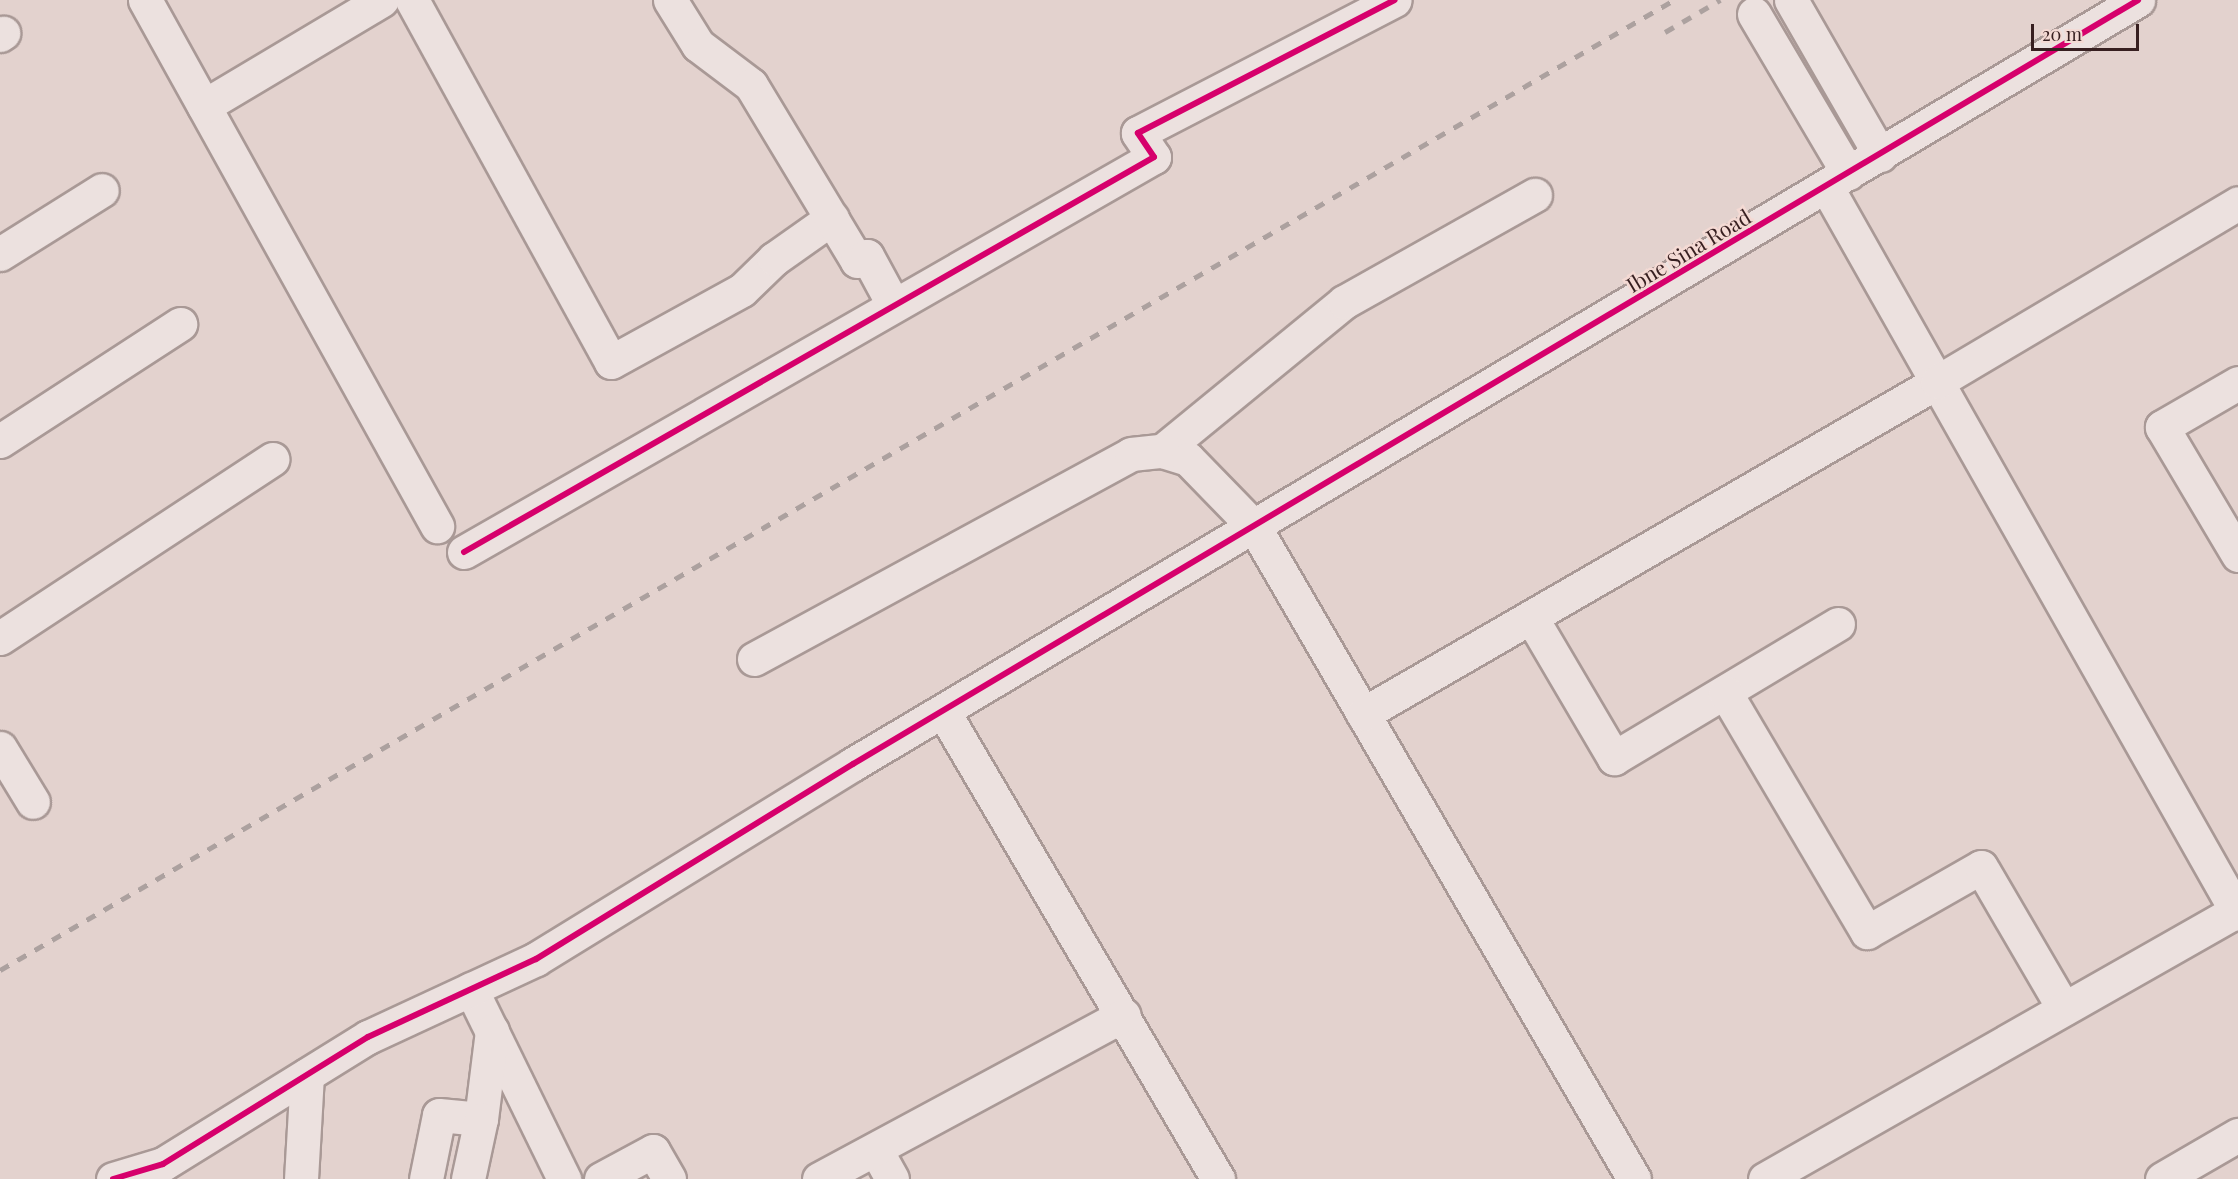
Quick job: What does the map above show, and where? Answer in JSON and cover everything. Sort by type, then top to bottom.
[{"type":"street","points":[[146,0],[437,526]]},
{"type":"street","points":[[204,106],[382,0]]},
{"type":"street","points":[[412,0],[611,362],[742,290],[774,259],[832,218]]},
{"type":"street","points":[[669,0],[698,45],[751,85],[857,261],[867,256],[893,304]]},
{"type":"street","points":[[464,552],[893,304],[1154,157],[1138,133],[1395,0]]},
{"type":"street","points":[[1791,0],[1880,155]]},
{"type":"street","name":"Ibne Sina Road","points":[[113,1179],[164,1164],[368,1037],[536,959],[943,711],[1255,528],[2138,0]]},
{"type":"street","points":[[1754,14],[1937,382],[2237,912],[1766,1179]]},
{"type":"street","points":[[0,254],[102,190]]},
{"type":"street","points":[[1162,451],[1344,302],[1534,195]]},
{"type":"street","points":[[1363,714],[1937,382],[2238,203]]},
{"type":"street","points":[[0,441],[180,324]]},
{"type":"street","points":[[2238,383],[2162,427],[2238,555]]},
{"type":"street","points":[[754,659],[1131,454],[1162,451],[1188,459],[1255,528],[1634,1179]]},
{"type":"street","points":[[0,638],[272,459]]},
{"type":"street","points":[[1531,617],[1614,758],[1838,624]]},
{"type":"street","points":[[1725,692],[1867,932],[1981,867],[2064,1009]]},
{"type":"street","points":[[943,711],[1124,1015],[1218,1179]]},
{"type":"street","points":[[0,748],[33,802]]},
{"type":"street","points":[[471,989],[564,1179]]},
{"type":"street","points":[[819,1179],[1124,1015]]},
{"type":"street","points":[[468,1179],[482,1119],[492,1031]]},
{"type":"street","points":[[300,1179],[307,1075]]},
{"type":"street","points":[[426,1179],[439,1115],[482,1119]]},
{"type":"street","points":[[2162,1179],[2238,1135]]},
{"type":"street","points":[[876,1150],[892,1179]]},
{"type":"street","points":[[601,1179],[653,1151],[669,1179]]},
{"type":"railway","points":[[0,970],[1674,0]]},
{"type":"railway","points":[[1665,32],[1720,0]]},
{"type":"cycle path","points":[[464,552],[1154,157],[1138,133],[1395,0]]},
{"type":"cycle path","points":[[113,1179],[163,1164],[368,1037],[536,959],[853,764],[2138,0]]}]
